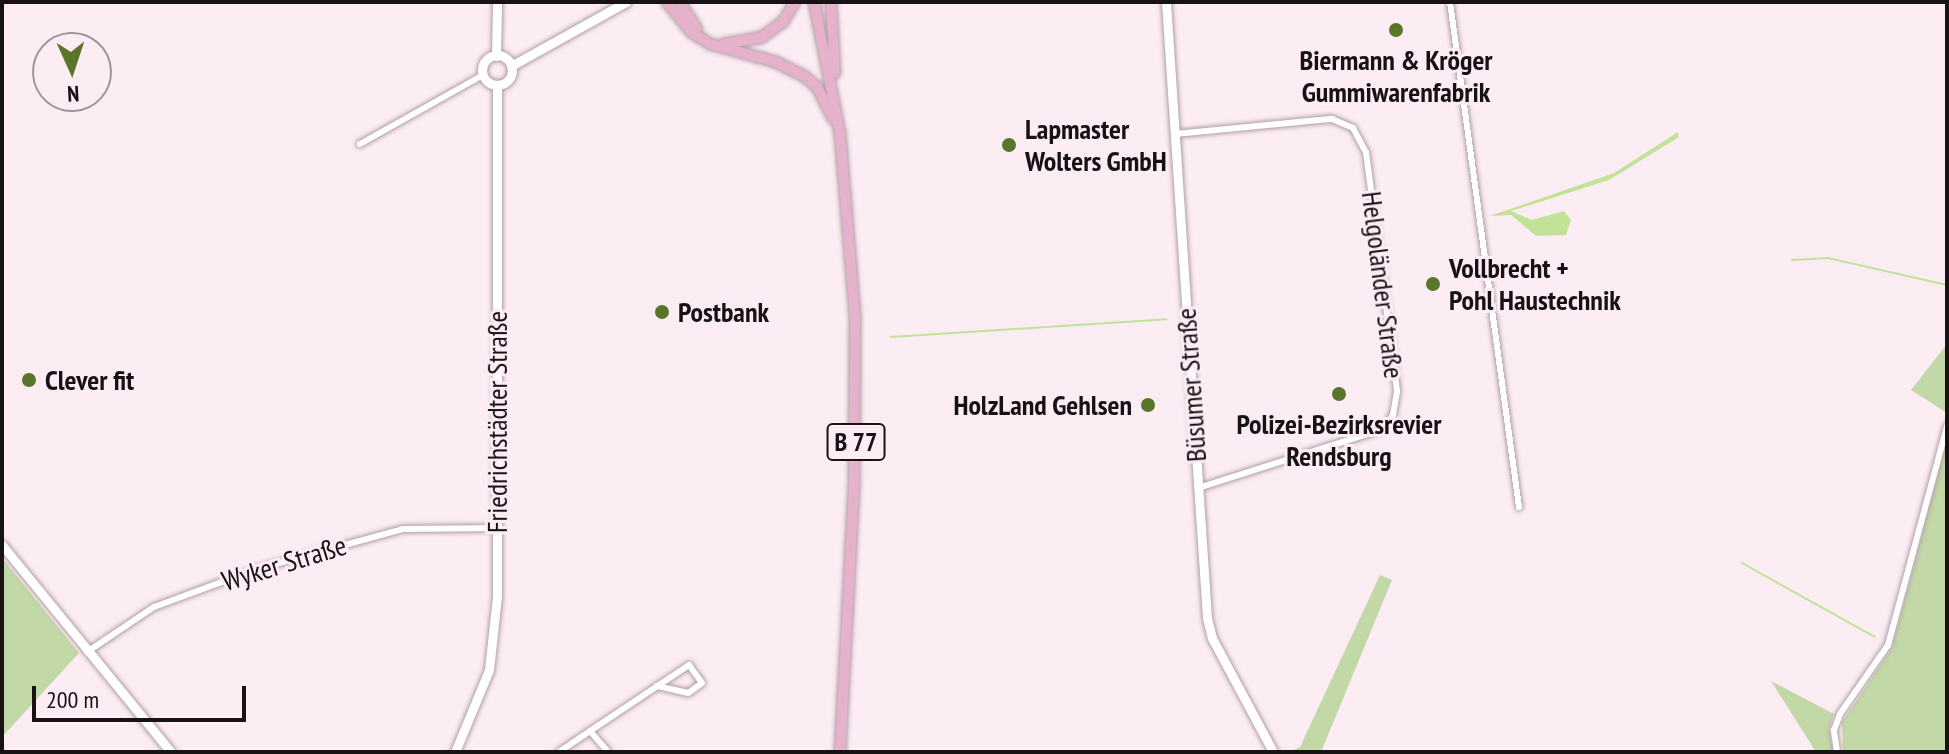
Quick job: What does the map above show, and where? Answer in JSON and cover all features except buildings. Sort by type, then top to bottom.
[{"type":"main road","points":[[667,2],[691,32],[710,44],[776,62],[804,76],[824,98],[840,133]]},
{"type":"main road","points":[[680,2],[695,27],[730,47],[775,30],[795,2]]},
{"type":"main road","name":"B 77","points":[[814,2],[840,133],[853,273],[856,421],[840,752]]},
{"type":"main road","points":[[831,2],[837,115]]},
{"type":"street","points":[[496,56],[497,2]]},
{"type":"street","points":[[483,75],[497,85],[508,80],[511,66],[626,2]]},
{"type":"street","name":"Büsumer Straße","points":[[1166,2],[1209,628],[1273,752]]},
{"type":"street","points":[[1450,2],[1519,507]]},
{"type":"street","points":[[496,56],[511,66]]},
{"type":"street","points":[[483,75],[484,64],[496,56]]},
{"type":"street","points":[[360,144],[483,75]]},
{"type":"street","name":"Friedrichstädter Straße","points":[[455,752],[489,670],[498,528],[497,85]]},
{"type":"street","name":"Helgoländer Straße","points":[[1174,134],[1332,119],[1353,128],[1366,152],[1397,392],[1393,415],[1383,429],[1198,488]]},
{"type":"street","points":[[1837,752],[1834,730],[1840,714],[1888,645],[1947,426]]},
{"type":"street","name":"Wyker Straße","points":[[87,652],[154,607],[257,569],[403,529],[498,528]]},
{"type":"street","points":[[2,545],[171,752]]},
{"type":"street","points":[[559,752],[657,686],[689,665],[702,683],[688,693],[657,686]]},
{"type":"street","points":[[590,731],[608,752]]},
{"type":"shaded area","points":[[1678,132],[1679,137],[1609,180],[1511,211],[1532,220],[1564,211],[1571,220],[1566,235],[1536,236],[1511,215],[1490,216],[1614,173]]},
{"type":"shaded area","points":[[1947,344],[1947,413],[1911,390]]},
{"type":"shaded area","points":[[1947,440],[1947,752],[1843,752],[1842,722],[1892,648]]},
{"type":"shaded area","points":[[2,558],[79,653],[2,737]]},
{"type":"shaded area","points":[[1380,575],[1392,580],[1321,752],[1289,752],[1300,747]]},
{"type":"shaded area","points":[[1771,681],[1834,714],[1829,729],[1833,752],[1816,752]]},
{"type":"waterway","points":[[1792,260],[1828,258],[1947,285]]},
{"type":"waterway","points":[[891,337],[1166,319]]},
{"type":"waterway","points":[[1742,563],[1875,637]]},
{"type":"place","name":"Biermann & Kröger Gummiwarenfabrik","points":[[1396,30]]},
{"type":"place","name":"Lapmaster Wolters GmbH","points":[[1009,145]]},
{"type":"place","name":"Vollbrecht + Pohl Haustechnik","points":[[1433,284]]},
{"type":"place","name":"Postbank","points":[[662,312]]},
{"type":"place","name":"Clever fit","points":[[29,380]]},
{"type":"place","name":"Polizei-Bezirksrevier Rendsburg","points":[[1339,394]]},
{"type":"place","name":"HolzLand Gehlsen","points":[[1148,405]]}]
